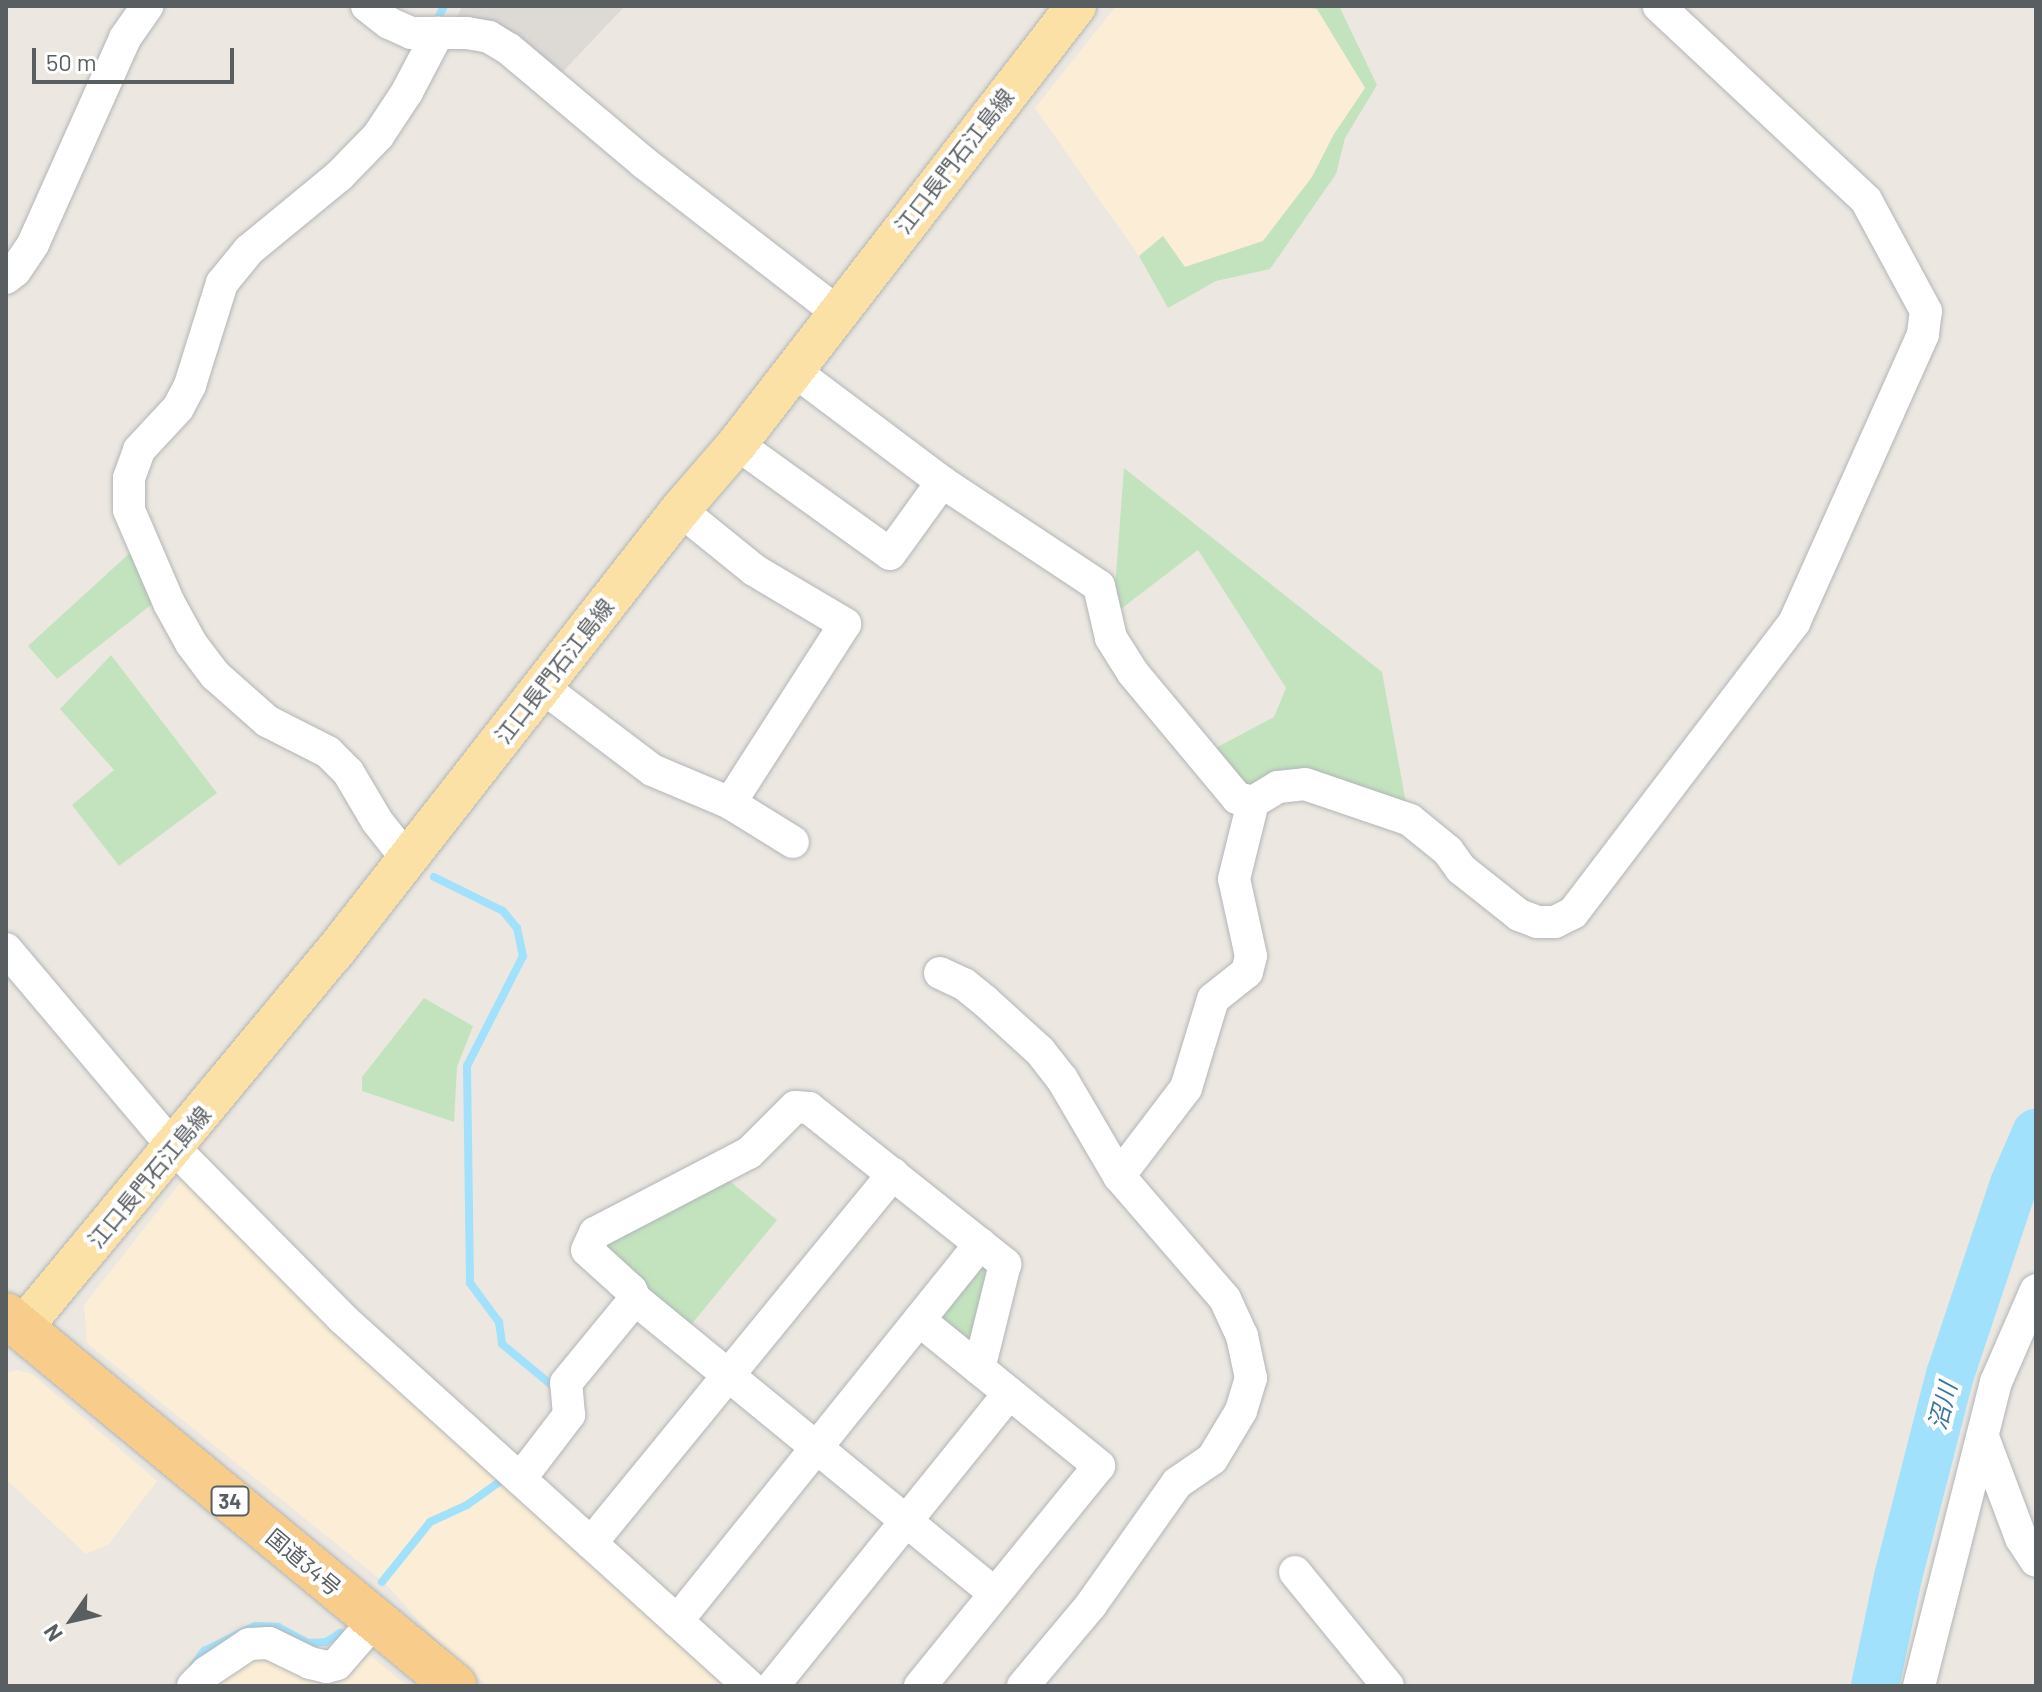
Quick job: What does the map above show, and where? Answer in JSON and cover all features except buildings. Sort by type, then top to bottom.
[{"type":"highway","name":"国道34号","points":[[11,1330],[455,1686]]},
{"type":"main road","name":"江口長門石江島線","points":[[11,1330],[174,1148],[407,859],[680,510],[737,444],[836,311],[1076,6]]},
{"type":"street","points":[[6,278],[15,271],[33,244],[125,38],[147,6]]},
{"type":"street","points":[[367,6],[389,23],[411,33],[489,37],[509,49],[643,162],[836,311]]},
{"type":"street","points":[[793,370],[942,482],[1099,586],[1111,638],[1133,673],[1237,798],[1253,802],[1278,787],[1305,784],[1410,820],[1448,851],[1461,869],[1519,915],[1537,922],[1555,922],[1573,913],[1794,623],[1923,334],[1926,311],[1866,200],[1659,6]]},
{"type":"street","points":[[407,859],[377,821],[348,772],[328,752],[267,721],[215,675],[191,643],[169,603],[129,510],[129,478],[139,450],[178,408],[190,385],[222,283],[249,250],[339,176],[378,136],[407,92],[438,33]]},
{"type":"street","points":[[737,444],[890,554],[942,482]]},
{"type":"street","points":[[680,510],[754,570],[845,624],[730,803]]},
{"type":"street","points":[[541,686],[652,770],[730,803],[793,842]]},
{"type":"street","points":[[1119,1176],[1186,1088],[1213,999],[1247,972],[1251,956],[1234,879],[1253,802]]},
{"type":"street","points":[[6,949],[174,1148],[342,1318],[749,1686]]},
{"type":"street","points":[[940,973],[964,984],[1040,1051],[1062,1079],[1119,1176],[1225,1299],[1242,1336],[1251,1378],[1241,1411],[1212,1459],[1177,1483],[1091,1605],[1023,1686]]},
{"type":"street","points":[[979,1369],[1005,1264],[809,1108],[795,1107],[749,1153],[595,1233],[587,1250],[631,1290],[635,1299],[995,1594]]},
{"type":"street","points":[[591,1543],[893,1174]]},
{"type":"street","points":[[677,1621],[980,1244]]},
{"type":"street","points":[[1919,1686],[1996,1382],[2036,1290]]},
{"type":"street","points":[[520,1479],[569,1415],[566,1383],[635,1299]]},
{"type":"street","points":[[919,1320],[1099,1466],[920,1686]]},
{"type":"street","points":[[773,1686],[1009,1393]]},
{"type":"street","points":[[1983,1437],[2021,1538],[2036,1561]]},
{"type":"street","points":[[1295,1572],[1388,1686]]},
{"type":"street","points":[[193,1686],[207,1672],[249,1644],[269,1643],[318,1665],[337,1664],[375,1620]]},
{"type":"shaded area","points":[[462,6],[625,6],[554,81],[454,24]]},
{"type":"shaded area","points":[[1116,6],[1317,9],[1366,88],[1334,134],[1312,177],[1263,241],[1185,267],[1163,236],[1139,256],[1035,108]]},
{"type":"shaded area","points":[[187,1174],[732,1686],[488,1686],[445,1650],[385,1583],[87,1343],[84,1305]]},
{"type":"shaded area","points":[[17,1370],[32,1374],[157,1481],[108,1545],[86,1554],[6,1479],[6,1373]]},
{"type":"shaded area","points":[[369,1655],[407,1686],[217,1686],[232,1670],[252,1658],[269,1657],[326,1684],[346,1678]]},
{"type":"green space","points":[[1301,6],[1339,6],[1377,85],[1345,138],[1336,174],[1270,269],[1216,281],[1168,308],[1139,256],[1163,236],[1185,267],[1263,241],[1312,177],[1334,134],[1365,88],[1317,9]]},
{"type":"green space","points":[[1124,468],[1382,672],[1406,803],[1245,789],[1210,751],[1274,717],[1286,688],[1198,550],[1113,615]]},
{"type":"green space","points":[[132,551],[156,601],[57,679],[28,646]]},
{"type":"green space","points":[[111,655],[217,793],[119,866],[72,805],[114,770],[60,709]]},
{"type":"green space","points":[[424,998],[473,1026],[457,1067],[454,1122],[362,1091],[362,1077]]},
{"type":"green space","points":[[722,1175],[777,1220],[686,1331],[607,1258],[606,1241]]},
{"type":"green space","points":[[978,1259],[995,1270],[977,1344],[966,1347],[937,1314]]},
{"type":"waterway","points":[[439,16],[444,6]]},
{"type":"waterway","points":[[434,877],[503,911],[517,928],[523,956],[467,1066],[470,1283],[499,1322],[502,1344],[554,1387],[555,1392]]},
{"type":"waterway","name":"沼川","points":[[1875,1686],[1898,1577],[1950,1375],[2014,1184],[2036,1133]]},
{"type":"waterway","points":[[382,1582],[430,1522],[467,1505],[502,1480]]},
{"type":"waterway","points":[[193,1666],[204,1651],[255,1626],[278,1627],[308,1643],[326,1642],[340,1633]]}]
